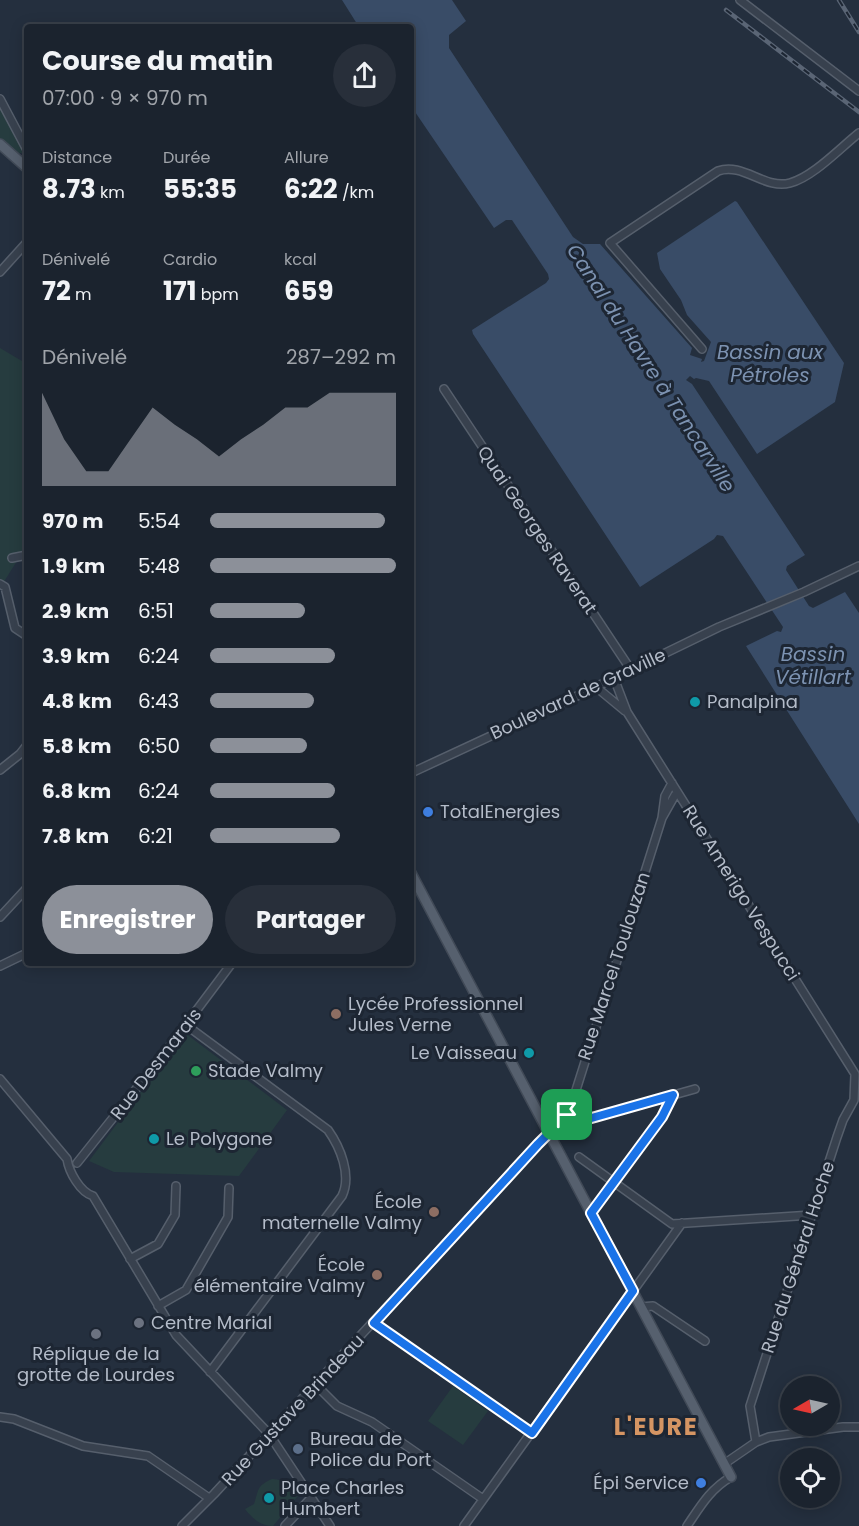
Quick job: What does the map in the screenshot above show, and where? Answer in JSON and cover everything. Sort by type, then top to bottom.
[{"type":"main road","points":[[0,144],[24,165]]},
{"type":"main road","points":[[414,879],[591,1213],[631,1295],[641,1307],[731,1477]]},
{"type":"street","points":[[740,0],[859,91]]},
{"type":"street","points":[[0,99],[24,144]]},
{"type":"street","points":[[702,349],[610,243],[718,171],[731,169],[771,184],[790,184],[807,175],[859,133]]},
{"type":"street","points":[[0,272],[24,245]]},
{"type":"street","name":"Quai Georges Raverat","points":[[444,389],[631,670]]},
{"type":"street","points":[[12,558],[24,556]]},
{"type":"street","name":"Boulevard de Graville","points":[[414,772],[746,616],[859,566]]},
{"type":"street","points":[[0,584],[5,587],[15,628],[24,634]]},
{"type":"street","name":"Rue Amerigo Vespucci","points":[[615,678],[627,712],[855,1074]]},
{"type":"street","name":"Rue Amerigo Vespucci","points":[[596,687],[627,712]]},
{"type":"street","points":[[0,770],[24,749]]},
{"type":"street","name":"Rue Marcel Toulouzan","points":[[549,1134],[567,1115],[662,818],[665,796],[672,783]]},
{"type":"street","name":"Rue Marcel Toulouzan","points":[[662,818],[675,795],[678,794]]},
{"type":"street","points":[[0,917],[24,891]]},
{"type":"street","points":[[0,966],[24,952]]},
{"type":"street","name":"Rue Desmarais","points":[[77,1162],[230,966]]},
{"type":"street","points":[[186,1025],[328,1130],[342,1154],[345,1190],[210,1372]]},
{"type":"street","name":"Rue du Général Hoche","points":[[756,1443],[750,1406],[843,1119],[854,1100],[855,1074]]},
{"type":"street","points":[[0,1079],[65,1157],[68,1167],[86,1194],[93,1196],[176,1335],[269,1434],[330,1526]]},
{"type":"street","points":[[567,1115],[588,1119],[696,1089]]},
{"type":"street","points":[[591,1213],[662,1117],[673,1095]]},
{"type":"street","points":[[854,1100],[859,1108]]},
{"type":"street","name":"Rue Gustave Brindeau","points":[[182,1526],[549,1134]]},
{"type":"street","points":[[579,1157],[672,1224],[812,1215]]},
{"type":"street","points":[[130,1259],[158,1244],[175,1215],[176,1186]]},
{"type":"street","points":[[158,1306],[186,1290],[228,1217],[229,1188]]},
{"type":"street","points":[[464,1526],[682,1223]]},
{"type":"street","points":[[641,1307],[653,1305],[705,1341]]},
{"type":"street","points":[[374,1323],[532,1433]]},
{"type":"street","points":[[315,1384],[337,1406],[372,1422],[483,1499]]},
{"type":"street","points":[[0,1417],[14,1419],[84,1446],[148,1456],[209,1498]]},
{"type":"street","points":[[724,1464],[769,1437],[859,1427]]},
{"type":"street","points":[[687,1526],[708,1495],[731,1477]]},
{"type":"street","points":[[285,1526],[311,1498]]},
{"type":"green space","points":[[0,102],[11,122],[23,153],[19,153],[0,138]]},
{"type":"green space","points":[[0,348],[24,362],[24,550],[0,588]]},
{"type":"green space","name":"Stade Valmy","points":[[185,1033],[287,1110],[239,1176],[114,1172],[89,1161]]},
{"type":"green space","points":[[453,1386],[488,1411],[463,1445],[428,1421]]},
{"type":"green space","points":[[272,1479],[288,1484],[298,1496],[273,1526],[257,1521],[245,1509],[254,1504],[261,1486]]},
{"type":"water","points":[[342,0],[452,0],[466,21],[449,35],[449,48],[573,237],[583,244],[600,244],[692,348],[690,355],[702,359],[701,362],[704,361],[711,342],[687,315],[681,300],[660,269],[657,253],[735,201],[844,363],[835,402],[757,454],[709,381],[694,379],[690,376],[686,380],[692,384],[805,555],[787,566],[786,570],[809,606],[813,608],[845,592],[859,613],[859,824],[746,646],[777,631],[781,632],[783,627],[723,536],[717,535],[640,587],[473,334],[472,330],[546,283],[549,279],[548,274],[512,220],[506,220],[494,228],[414,110],[414,24],[357,24]]},
{"type":"railway","points":[[839,0],[859,32]]},
{"type":"railway","points":[[726,10],[859,112]]},
{"type":"place","name":"Panalpina","points":[[695,702]]},
{"type":"place","name":"TotalEnergies","points":[[428,812]]},
{"type":"place","name":"Lycée Professionnel Jules Verne","points":[[336,1014]]},
{"type":"place","name":"Le Vaisseau","points":[[529,1053]]},
{"type":"place","name":"Stade Valmy","points":[[196,1071]]},
{"type":"place","name":"Le Polygone","points":[[154,1139]]},
{"type":"place","name":"École maternelle Valmy","points":[[434,1212]]},
{"type":"place","name":"École élémentaire Valmy","points":[[377,1275]]},
{"type":"place","name":"Centre Marial","points":[[139,1323]]},
{"type":"place","name":"Réplique de la grotte de Lourdes","points":[[96,1334]]},
{"type":"place","name":"Bureau de Police du Port","points":[[298,1449]]},
{"type":"place","name":"Épi Service","points":[[701,1483]]},
{"type":"place","name":"Place Charles Humbert","points":[[269,1498]]},
{"type":"district","name":"L'EURE","points":[[656,1427]]},
{"type":"route","points":[[673,1095],[662,1117],[591,1213],[633,1291],[532,1433],[374,1323],[567,1115],[588,1119],[673,1095]]},
{"type":"water label","name":"Bassin aux Pétroles","points":[[770,364]]},
{"type":"water label","name":"Canal du Havre à Tancarville","points":[[651,368]]},
{"type":"water label","name":"Bassin Vétillart","points":[[813,666]]}]
